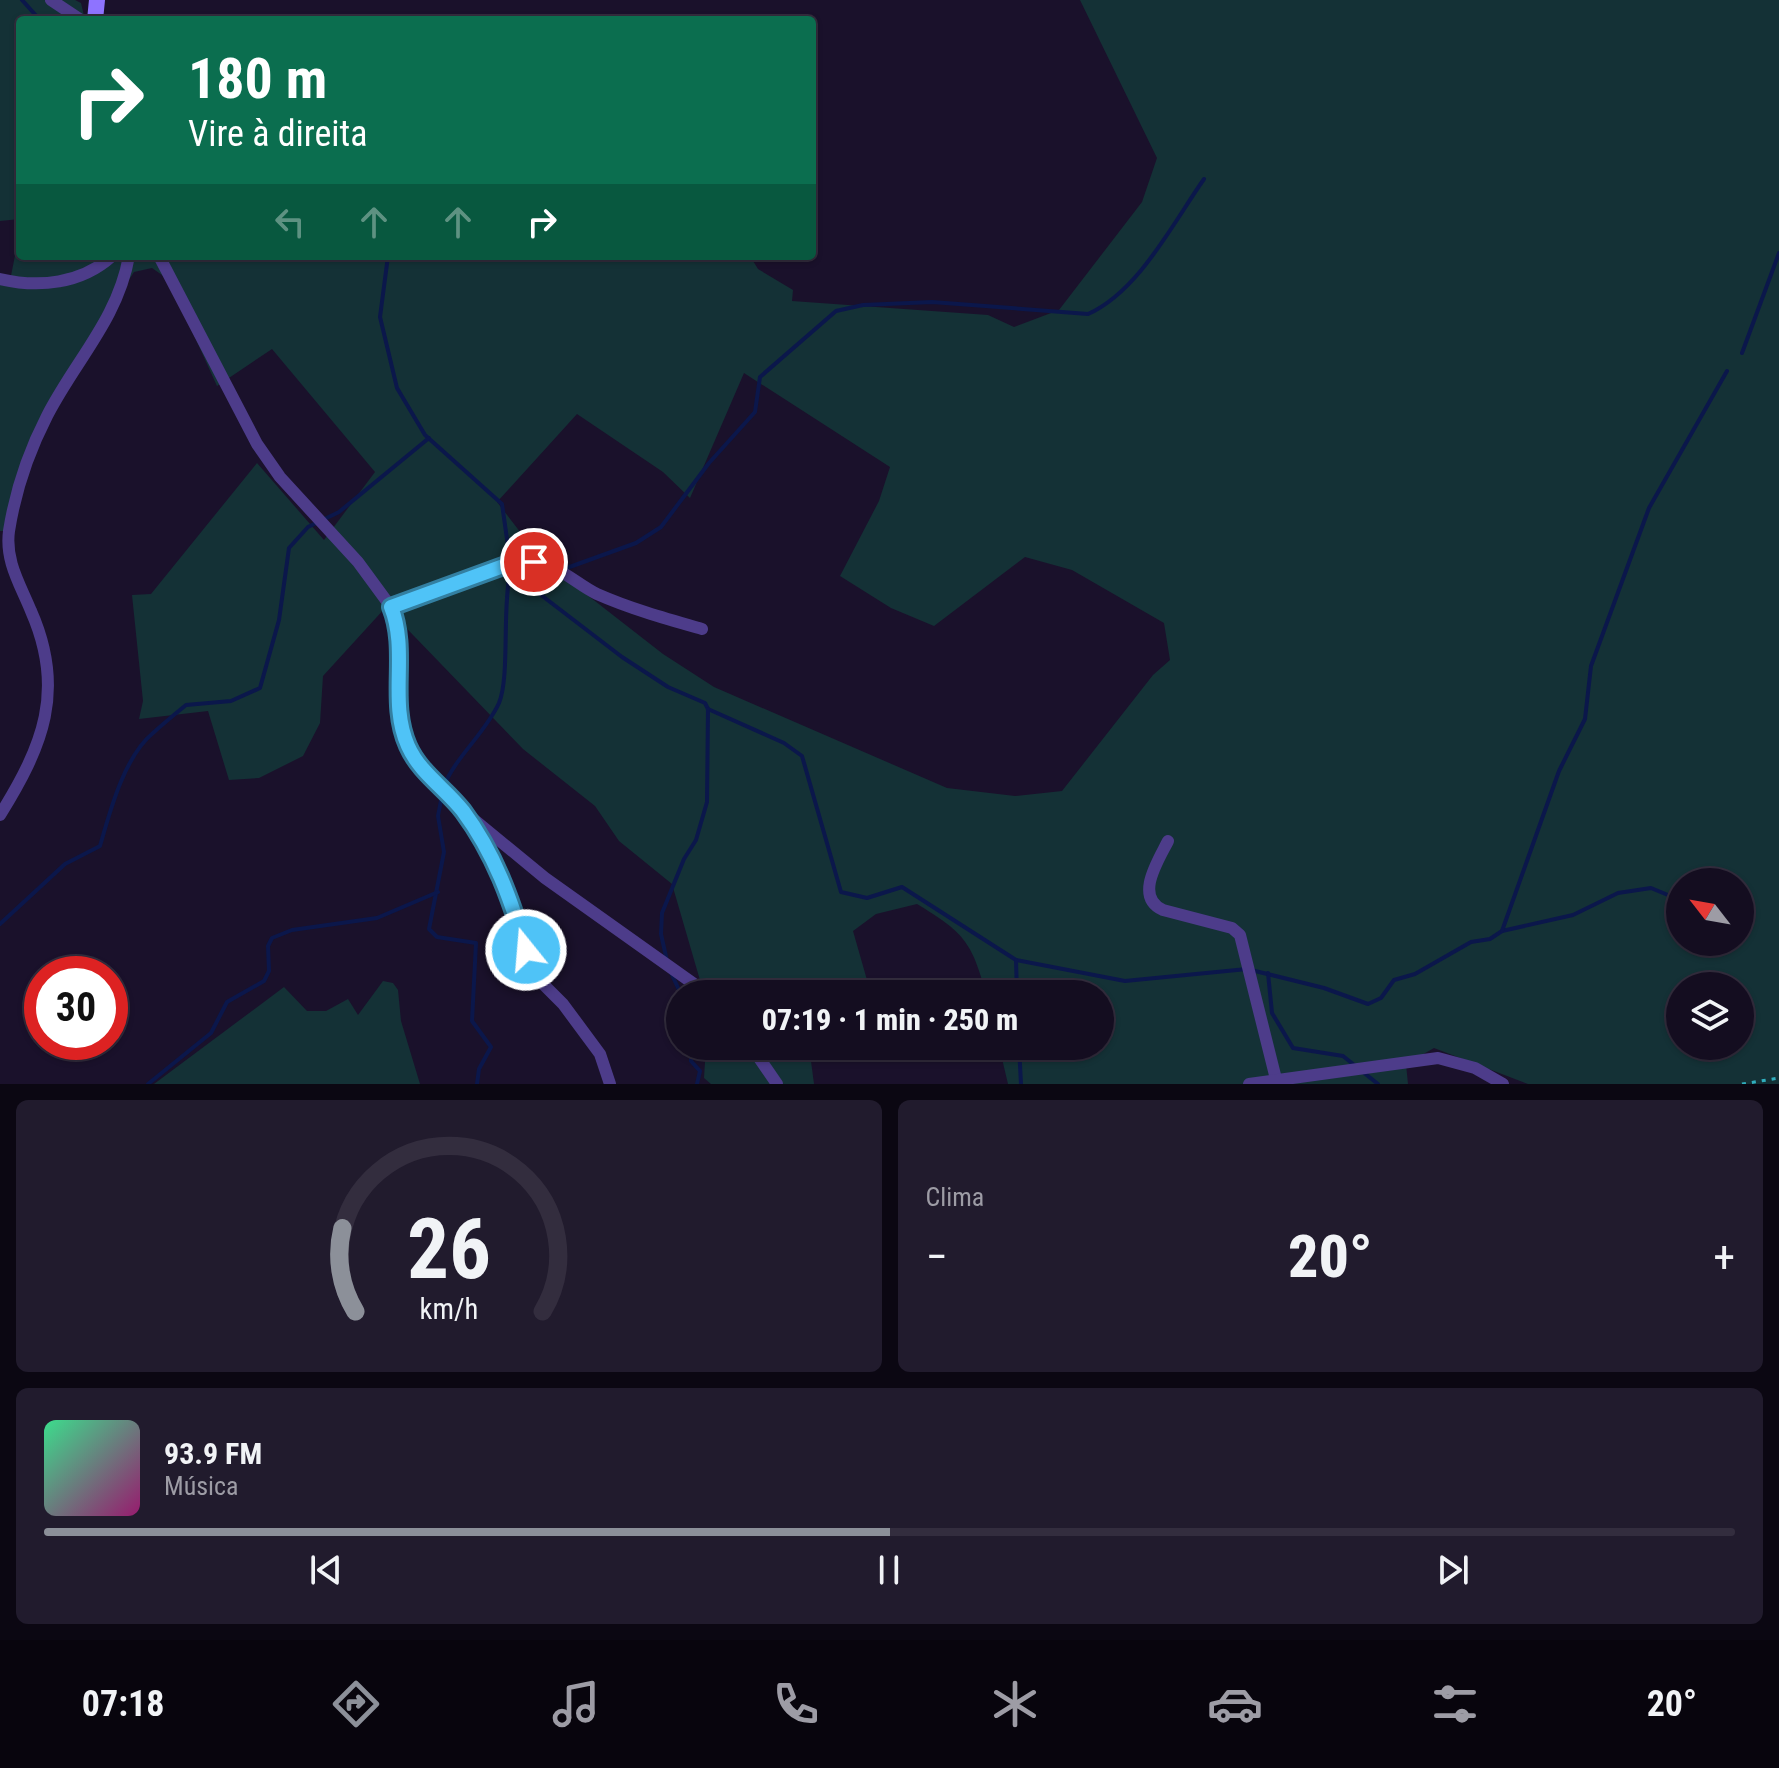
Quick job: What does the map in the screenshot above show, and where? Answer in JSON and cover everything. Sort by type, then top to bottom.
[{"type":"street","points":[[51,0],[75,16]]},
{"type":"street","points":[[0,279],[24,285],[52,284],[83,274],[106,260]]},
{"type":"street","points":[[0,815],[39,745],[49,688],[44,642],[8,555],[15,499],[46,418],[115,307],[128,260]]},
{"type":"street","points":[[161,260],[257,444],[280,477],[358,562],[391,607],[400,639],[397,699],[401,729],[414,760],[461,809],[545,878],[688,980]]},
{"type":"street","points":[[391,607],[506,565],[534,562],[549,565],[595,593],[702,629]]},
{"type":"street","points":[[461,809],[498,867],[536,977],[563,1004],[600,1054],[610,1084]]},
{"type":"street","points":[[1168,841],[1153,870],[1148,897],[1153,905],[1163,910],[1232,928],[1240,935],[1276,1079]]},
{"type":"street","points":[[1249,1084],[1438,1058],[1475,1068],[1503,1084]]},
{"type":"street","points":[[761,1060],[777,1084]]},
{"type":"path","points":[[1742,1084],[1779,1078]]},
{"type":"green space","points":[[0,0],[75,0],[81,3],[84,16],[16,16],[16,219],[0,221]]},
{"type":"green space","points":[[1080,0],[1779,0],[1779,1084],[1528,1084],[1434,1048],[1406,1064],[1408,1084],[1008,1084],[1002,1060],[1114,1060],[1114,980],[982,980],[964,940],[945,922],[917,904],[876,914],[853,931],[867,980],[700,980],[672,884],[619,841],[595,806],[523,749],[386,607],[323,676],[320,723],[303,756],[259,778],[229,780],[208,711],[139,719],[143,701],[132,595],[151,594],[257,463],[324,540],[375,472],[272,349],[217,386],[169,280],[152,268],[134,272],[44,411],[7,531],[0,531],[0,285],[9,286],[16,250],[16,260],[752,260],[758,269],[793,290],[792,301],[988,315],[1014,327],[1059,310],[1142,202],[1157,158]],"holes":[[[744,373],[890,467],[879,501],[840,576],[891,608],[934,626],[1025,557],[1072,570],[1164,623],[1170,660],[1153,675],[1062,791],[1015,796],[947,788],[714,687],[663,654],[541,559],[497,502],[577,414],[663,472],[690,498]]]},
{"type":"green space","points":[[383,981],[393,983],[398,990],[401,1021],[420,1084],[154,1084],[284,987],[307,1011],[326,1011],[348,999],[358,1015]]},
{"type":"green space","points":[[705,1060],[811,1060],[814,1084],[711,1084],[704,1078]]},
{"type":"waterway","points":[[22,0],[36,16]]},
{"type":"waterway","points":[[564,569],[636,543],[661,527],[709,463],[755,412],[760,377],[836,311],[863,305],[932,302],[1088,314],[1106,303],[1139,273],[1204,179]]},
{"type":"waterway","points":[[1742,353],[1779,253]]},
{"type":"waterway","points":[[387,260],[380,317],[397,388],[425,435],[502,504],[510,560]]},
{"type":"waterway","points":[[1502,931],[1559,771],[1585,719],[1591,666],[1649,508],[1727,371]]},
{"type":"waterway","points":[[0,924],[65,864],[100,846],[126,770],[153,733],[186,705],[231,701],[260,688],[279,620],[289,548],[308,527],[339,512],[429,438]]},
{"type":"waterway","points":[[511,572],[622,657],[668,687],[705,703],[708,709],[784,743],[802,756],[841,892],[867,898],[902,887],[1016,960],[1125,981],[1247,969],[1324,988],[1368,1004],[1381,998],[1394,980],[1415,974],[1471,942],[1490,939],[1502,931],[1573,915],[1618,893],[1651,888],[1666,894]]},
{"type":"waterway","points":[[524,583],[556,572]]},
{"type":"waterway","points":[[444,786],[499,703],[504,676],[510,573]]},
{"type":"waterway","points":[[667,961],[661,934],[662,913],[684,859],[696,840],[707,802],[708,709]]},
{"type":"waterway","points":[[442,795],[438,816],[444,852],[429,929],[437,937],[476,943],[472,1021],[491,1047],[479,1069],[477,1084]]},
{"type":"waterway","points":[[148,1084],[211,1033],[227,1002],[264,981],[269,971],[268,946],[272,938],[292,930],[377,918],[438,892]]},
{"type":"waterway","points":[[1016,960],[1017,980]]},
{"type":"waterway","points":[[671,973],[674,980]]},
{"type":"waterway","points":[[1268,973],[1272,1013],[1293,1048],[1343,1056],[1378,1084]]},
{"type":"waterway","points":[[691,1060],[700,1071],[697,1084]]},
{"type":"waterway","points":[[1020,1060],[1021,1084]]},
{"type":"route","points":[[526,950],[498,867],[461,809],[414,760],[401,729],[397,699],[400,639],[391,607],[506,565],[534,562]]}]
